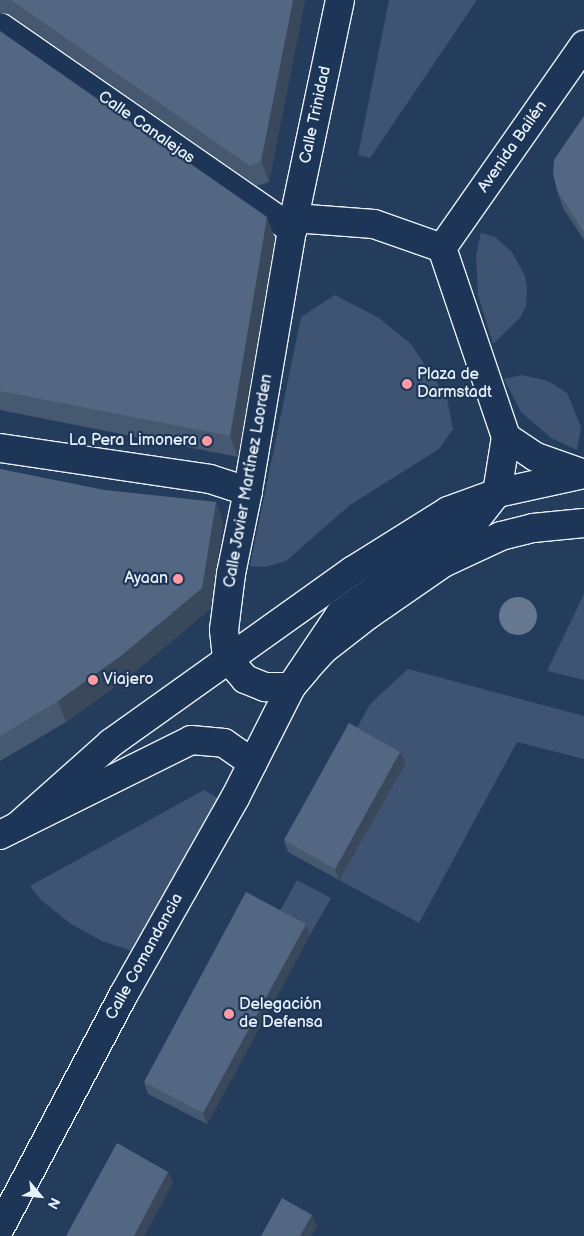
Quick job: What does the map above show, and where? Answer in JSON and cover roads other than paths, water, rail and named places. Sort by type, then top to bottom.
[{"type":"street","name":"Calle Trinidad","points":[[294,224],[340,0]]},
{"type":"street","name":"Calle Canalejas","points":[[0,27],[294,224]]},
{"type":"street","name":"Avenida Bailén","points":[[442,248],[584,45]]},
{"type":"street","points":[[291,687],[340,614],[403,569],[456,538],[474,522],[497,493],[506,437],[442,248],[374,224],[294,224]]},
{"type":"street","name":"Calle Javier Martínez Laorden","points":[[227,658],[224,630],[231,574],[248,491],[294,224]]},
{"type":"street","points":[[506,437],[536,458],[584,474]]},
{"type":"street","points":[[0,448],[210,479],[248,491]]},
{"type":"street","points":[[9,830],[111,743],[227,658],[352,571],[448,511],[497,493],[584,474]]},
{"type":"street","points":[[291,687],[323,650],[444,563],[501,536],[533,528],[584,523]]},
{"type":"street","points":[[227,658],[245,680],[265,686],[291,687]]},
{"type":"street","name":"Calle Comandancia","points":[[0,1228],[124,994],[253,762],[291,687]]},
{"type":"street","points":[[9,830],[191,740],[224,743],[253,762]]},
{"type":"place","name":"Plaza de Darmstadt","points":[[407,384]]},
{"type":"place","name":"La Pera Limonera","points":[[207,441]]},
{"type":"place","name":"Ayaan","points":[[178,579]]},
{"type":"place","name":"Viajero","points":[[93,680]]},
{"type":"place","name":"Delegación de Defensa","points":[[229,1014]]}]
